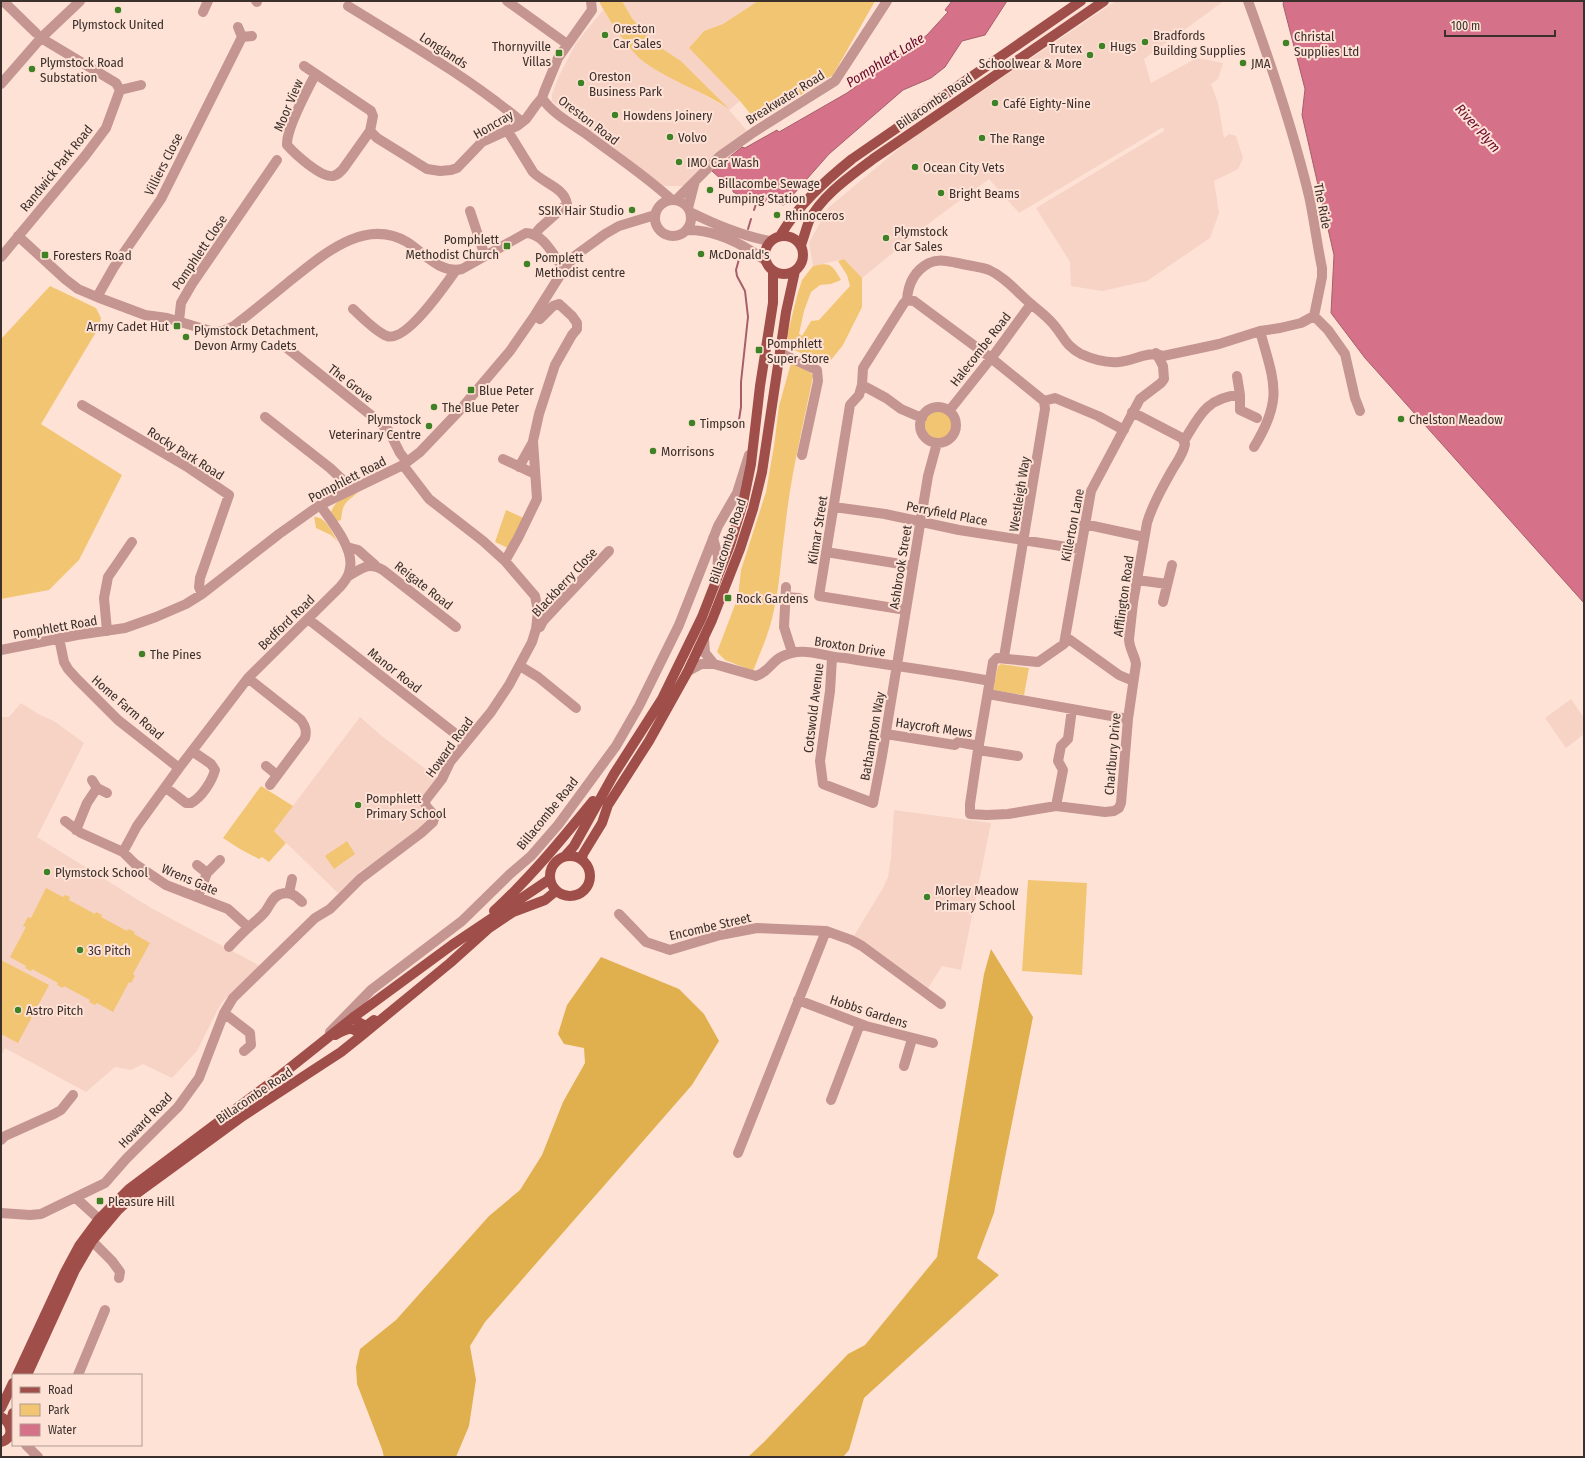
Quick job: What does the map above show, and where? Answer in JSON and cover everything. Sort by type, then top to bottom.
[{"type":"main road","name":"Billacombe Road","points":[[780,236],[799,210],[828,180],[864,151],[1081,1]]},
{"type":"main road","name":"Billacombe Road","points":[[801,245],[810,220],[821,203],[838,186],[870,161],[1104,1]]},
{"type":"main road","points":[[976,73],[991,78]]},
{"type":"main road","points":[[864,151],[870,161]]},
{"type":"main road","points":[[780,236],[790,236],[796,239],[801,245],[804,252],[803,259],[795,272],[780,274],[773,271],[766,261],[764,254],[770,241],[780,236]]},
{"type":"main road","name":"Billacombe Road","points":[[17,1374],[64,1272],[79,1246],[99,1219],[130,1188],[241,1106],[312,1050],[354,1012],[374,1004],[452,945],[550,879],[552,866],[557,860],[565,856],[574,846],[614,774],[662,700],[717,581],[730,545],[743,503],[751,464],[774,303],[773,271]]},
{"type":"main road","name":"Billacombe Road","points":[[582,859],[583,854],[602,823],[608,806],[649,741],[688,672],[724,592],[753,509],[767,447],[770,414],[787,305],[795,272]]},
{"type":"main road","name":"Billacombe Road","points":[[460,941],[507,898],[568,832],[614,774]]},
{"type":"main road","points":[[550,879],[556,891],[568,896],[575,896],[590,883],[590,870],[582,859],[576,856],[565,856]]},
{"type":"main road","name":"Billacombe Road","points":[[27,1374],[75,1270],[92,1241],[118,1210],[132,1197],[243,1116],[314,1070],[362,1036],[490,928],[513,912],[545,900],[556,891]]},
{"type":"main road","points":[[354,1012],[358,1022],[366,1026],[403,1002]]},
{"type":"main road","points":[[312,1050],[345,1030],[355,1030],[362,1036]]},
{"type":"main road","points":[[1,1408],[12,1386]]},
{"type":"main road","points":[[1,1417],[10,1425]]},
{"type":"main road","points":[[8,1439],[12,1417]]},
{"type":"street","points":[[3,1],[39,35],[116,83],[120,90],[141,85]]},
{"type":"street","points":[[1,84],[39,35],[80,1]]},
{"type":"street","points":[[203,12],[208,1]]},
{"type":"street","points":[[507,1],[567,44]]},
{"type":"street","name":"Oreston Road","points":[[591,1],[592,10],[558,58],[539,102],[546,104],[674,200]]},
{"type":"street","name":"Breakwater Road","points":[[674,200],[720,156],[754,132],[836,81],[887,1]]},
{"type":"street","name":"The Ride","points":[[1248,1],[1273,73],[1297,151],[1309,198],[1322,268],[1322,276],[1314,316]]},
{"type":"street","name":"Longlands","points":[[348,6],[451,70],[524,120]]},
{"type":"street","name":"Villiers Close","points":[[97,297],[114,267],[148,220],[161,199],[240,32],[252,36]]},
{"type":"street","points":[[304,66],[315,75],[371,111],[374,116],[370,131]]},
{"type":"street","name":"Moor View","points":[[315,75],[291,126],[287,139],[287,145],[323,174],[332,176],[338,174],[343,169],[370,131]]},
{"type":"street","name":"Randwick Park Road","points":[[1,257],[106,128],[120,90]]},
{"type":"street","name":"Honcray","points":[[370,131],[377,138],[427,169],[440,171],[457,168],[482,142],[518,126],[539,102]]},
{"type":"street","points":[[507,130],[538,178],[563,193],[566,198],[566,204],[535,234]]},
{"type":"street","name":"Pomphlett Close","points":[[179,321],[181,303],[192,284],[277,160]]},
{"type":"street","points":[[688,230],[690,224],[689,210],[695,181]]},
{"type":"street","points":[[654,184],[657,193],[657,228]]},
{"type":"street","points":[[657,210],[667,201],[674,200],[681,202],[689,210],[708,221],[746,235],[770,241]]},
{"type":"street","name":"Pomphlett Road","points":[[1,650],[59,638],[125,628],[186,604],[202,594],[279,534],[320,505],[405,464],[420,452],[460,410],[510,350],[535,315],[564,269],[576,255],[619,226],[630,223],[657,210]]},
{"type":"street","points":[[470,211],[485,256]]},
{"type":"street","points":[[630,223],[657,228],[660,232],[670,237],[680,235],[688,230],[703,230],[745,246],[766,261]]},
{"type":"street","points":[[18,236],[78,289],[145,315],[179,321],[214,332],[223,331],[234,326],[315,261],[338,245],[370,234],[386,234],[397,237],[436,263],[448,269],[456,270],[462,269],[526,233],[535,234],[544,240],[564,269]]},
{"type":"street","points":[[1124,430],[1098,416],[1055,398],[1044,401],[991,358],[914,301],[907,300],[907,293],[914,275],[922,267],[932,262],[944,260],[989,270],[1004,280],[1055,325],[1062,338],[1070,347],[1082,354],[1106,361],[1120,362],[1156,353],[1163,356],[1219,344],[1260,331],[1301,323],[1314,316],[1328,330],[1345,354],[1355,398],[1360,410]]},
{"type":"street","points":[[353,309],[360,320],[388,336],[395,336],[420,316],[437,297],[456,270]]},
{"type":"street","name":"Kilmar Street","points":[[906,610],[819,596],[850,405],[859,395],[862,385],[863,368],[907,300]]},
{"type":"street","points":[[519,467],[533,441],[539,414],[555,365],[577,329],[577,323],[572,316],[559,304],[553,306],[540,319],[535,315]]},
{"type":"street","name":"Halecombe Road","points":[[949,411],[1031,304]]},
{"type":"street","points":[[1254,447],[1268,420],[1274,397],[1273,378],[1260,331]]},
{"type":"street","name":"The Grove","points":[[286,348],[389,431],[405,464]]},
{"type":"street","points":[[780,353],[817,370],[818,381],[802,455]]},
{"type":"street","name":"Killerton Lane","points":[[1066,637],[1084,524],[1091,491],[1140,399],[1164,379],[1163,366],[1156,353]]},
{"type":"street","points":[[1237,376],[1240,395],[1240,410],[1257,418]]},
{"type":"street","points":[[862,385],[881,395],[901,409],[922,418]]},
{"type":"street","name":"Afflington Road","points":[[1133,681],[1136,664],[1129,644],[1129,639],[1133,603],[1149,515],[1181,456],[1184,449],[1184,441],[1202,411],[1225,396],[1240,395]]},
{"type":"street","name":"Westleigh Way","points":[[1004,658],[1045,410],[1044,401]]},
{"type":"street","name":"Rocky Park Road","points":[[82,405],[189,468],[229,495],[200,578],[199,587],[202,594]]},
{"type":"street","points":[[935,407],[940,407],[949,411],[956,420],[955,431],[948,440],[937,443],[932,442],[924,436],[920,426],[922,418],[926,412],[935,407]]},
{"type":"street","points":[[1132,412],[1182,438],[1184,441]]},
{"type":"street","points":[[265,417],[330,468],[347,484],[350,490]]},
{"type":"street","points":[[505,561],[537,499],[533,441]]},
{"type":"street","name":"Billacombe Road","points":[[354,1012],[371,990],[462,921],[510,874],[531,856],[558,825],[616,746],[679,625],[718,526],[737,493],[753,443]]},
{"type":"street","name":"Ashbrook Street","points":[[896,670],[929,471],[937,443]]},
{"type":"street","points":[[503,459],[535,474]]},
{"type":"street","name":"Howard Road","points":[[1,1213],[30,1215],[41,1214],[105,1183],[126,1159],[178,1107],[199,1078],[224,1013],[233,998],[315,918],[330,909],[360,879],[415,838],[433,822],[435,816],[426,806],[425,801],[442,779],[450,762],[490,712],[520,666],[536,629],[538,611],[535,596],[505,561],[483,541],[429,499],[405,464]]},
{"type":"street","points":[[320,505],[347,547],[350,558],[350,567],[347,577]]},
{"type":"street","name":"Perryfield Place","points":[[834,507],[920,521],[957,530],[1080,550]]},
{"type":"street","points":[[1084,524],[1144,537]]},
{"type":"street","name":"Billacombe Road","points":[[713,538],[718,556],[717,581]]},
{"type":"street","points":[[107,631],[104,598],[108,577],[132,542]]},
{"type":"street","name":"Reigate Road","points":[[347,547],[358,550],[375,565],[456,627]]},
{"type":"street","name":"Blackberry Close","points":[[536,629],[540,627],[543,621],[609,552]]},
{"type":"street","points":[[826,552],[913,566]]},
{"type":"street","name":"Reigate Road","points":[[347,577],[362,568],[375,565]]},
{"type":"street","points":[[1163,602],[1172,565]]},
{"type":"street","name":"Bedford Road","points":[[123,852],[137,826],[248,678],[340,587],[347,577]]},
{"type":"street","points":[[1138,580],[1167,584]]},
{"type":"street","points":[[688,672],[701,664],[714,664],[756,676],[767,671],[779,658],[792,652],[784,626],[786,592],[799,598]]},
{"type":"street","name":"Manor Road","points":[[308,619],[466,742]]},
{"type":"street","points":[[978,748],[993,662],[997,658],[1034,662],[1043,658],[1064,644],[1066,637],[1119,675],[1133,681]]},
{"type":"street","name":"Home Farm Road","points":[[59,638],[64,662],[76,679],[118,720],[179,768]]},
{"type":"street","points":[[704,638],[706,653],[714,664]]},
{"type":"street","name":"Broxton Drive","points":[[792,652],[813,653],[832,658],[846,658],[896,670],[950,673],[990,681]]},
{"type":"street","name":"Cotswold Avenue","points":[[832,658],[830,691],[820,761],[823,784],[873,803]]},
{"type":"street","points":[[520,666],[538,677],[576,708]]},
{"type":"street","name":"Bathampton Way","points":[[873,803],[896,670]]},
{"type":"street","points":[[248,678],[301,720],[306,727],[307,733],[305,738],[270,785]]},
{"type":"street","name":"Charlbury Drive","points":[[978,748],[970,804],[970,814],[1008,814],[1056,806],[1105,812],[1114,811],[1119,808],[1122,803],[1128,719],[1133,681]]},
{"type":"street","points":[[988,694],[1128,719]]},
{"type":"street","points":[[1056,806],[1063,770],[1058,761],[1061,746],[1068,739],[1072,709]]},
{"type":"street","name":"Haycroft Mews","points":[[886,734],[955,745],[958,742],[978,748],[1018,756]]},
{"type":"street","points":[[165,788],[191,804],[196,800],[213,777],[215,770],[211,764],[192,751]]},
{"type":"street","points":[[266,766],[277,775]]},
{"type":"street","points":[[76,830],[94,784],[107,793]]},
{"type":"street","name":"Wrens Gate","points":[[65,821],[76,830],[123,852],[135,864],[152,877],[166,885],[228,909],[248,927]]},
{"type":"street","points":[[198,897],[207,873],[220,860]]},
{"type":"street","points":[[197,865],[207,873]]},
{"type":"street","points":[[289,893],[292,879]]},
{"type":"street","points":[[229,947],[266,911],[275,897],[280,894],[289,893],[296,896],[302,902]]},
{"type":"street","name":"Encombe Street","points":[[619,914],[646,942],[670,950],[720,935],[757,928],[826,931],[851,940],[862,946],[941,1004]]},
{"type":"street","points":[[738,1153],[826,931]]},
{"type":"street","name":"Hobbs Gardens","points":[[799,997],[860,1024],[912,1039],[933,1043]]},
{"type":"street","points":[[224,1013],[250,1034],[250,1045],[244,1051]]},
{"type":"street","points":[[831,1100],[860,1024]]},
{"type":"street","points":[[904,1066],[912,1039]]},
{"type":"street","points":[[1,1140],[5,1136],[61,1110],[73,1095]]},
{"type":"street","points":[[76,1198],[99,1219]]},
{"type":"street","points":[[92,1241],[108,1256],[120,1272],[119,1278]]},
{"type":"street","points":[[78,1374],[105,1310]]},
{"type":"street","points":[[29,1446],[38,1457]]},
{"type":"shaded area","points":[[622,1],[758,1],[723,24],[704,31],[689,48],[740,101],[729,110],[747,131],[683,186],[664,186],[552,101],[552,94],[559,76],[576,43],[603,10],[623,39],[642,61],[726,107],[681,61],[652,42],[632,18]]},
{"type":"shaded area","points":[[1116,1],[1224,1],[1144,59],[1151,83],[1197,58],[1223,63],[1218,79],[1211,84],[1218,103],[1224,138],[1229,134],[1236,136],[1243,158],[1238,169],[1214,181],[1219,213],[1210,238],[1147,281],[1102,291],[1071,286],[1070,262],[1036,208],[1164,131],[1163,127],[1019,213],[989,179],[932,221],[862,278],[844,259],[813,266],[809,243],[828,208],[907,142]]},
{"type":"shaded area","points":[[1571,699],[1584,718],[1584,734],[1566,748],[1545,718]]},
{"type":"shaded area","name":"Plymstock School","points":[[21,703],[40,715],[54,721],[84,743],[37,837],[151,908],[260,966],[223,1001],[197,1051],[172,1078],[143,1064],[131,1070],[115,1067],[86,1092],[5,1048],[1,1057],[1,717],[9,717]]},
{"type":"shaded area","name":"Pomphlett Primary School","points":[[360,717],[383,737],[439,779],[421,802],[430,813],[430,821],[410,838],[361,871],[338,893],[274,831]]},
{"type":"shaded area","name":"Morley Meadow Primary School","points":[[894,810],[991,823],[961,970],[942,966],[927,990],[854,936],[888,877],[891,857]]},
{"type":"shaded area","points":[[991,949],[1033,1017],[994,1213],[977,1258],[999,1275],[864,1398],[849,1450],[843,1457],[748,1457],[848,1354],[865,1345],[937,1257],[984,974]]},
{"type":"shaded area","points":[[601,957],[679,989],[704,1014],[719,1041],[692,1085],[485,1322],[470,1346],[476,1380],[469,1426],[456,1457],[384,1457],[357,1384],[356,1367],[360,1349],[396,1320],[489,1216],[520,1190],[542,1155],[563,1102],[585,1063],[584,1048],[564,1044],[558,1034],[567,1005]]},
{"type":"green space","points":[[599,1],[622,1],[632,18],[652,42],[681,61],[729,109],[654,69],[639,58],[619,34]]},
{"type":"green space","points":[[758,1],[875,1],[833,75],[757,122],[740,101],[689,48],[704,31],[723,24]]},
{"type":"green space","points":[[844,259],[862,278],[862,307],[843,345],[831,360],[820,362],[790,348],[787,336],[802,280],[813,266],[827,264],[833,267],[841,280],[831,284],[820,285],[811,292],[804,311],[799,334],[802,336],[811,321],[819,320],[850,286],[847,275],[838,261]]},
{"type":"green space","points":[[50,286],[96,308],[101,318],[99,327],[41,424],[122,475],[79,560],[49,590],[1,599],[1,339]]},
{"type":"green space","points":[[791,363],[810,372],[813,376],[790,491],[774,610],[768,633],[753,671],[725,660],[717,652],[738,597],[741,570],[766,492],[779,406]]},
{"type":"green space","points":[[939,411],[949,415],[953,425],[949,435],[939,439],[929,435],[925,425],[929,415]]},
{"type":"green space","points":[[359,491],[346,502],[341,520],[335,522],[331,512],[336,504],[342,498]]},
{"type":"green space","points":[[506,510],[524,518],[508,548],[495,542]]},
{"type":"green space","points":[[314,517],[318,517],[325,522],[338,542],[331,535],[316,528]]},
{"type":"green space","points":[[1001,664],[1029,668],[1024,695],[993,690],[998,666]]},
{"type":"green space","points":[[261,786],[293,806],[274,831],[286,843],[269,862],[262,857],[259,859],[223,838]]},
{"type":"green space","points":[[347,841],[355,854],[334,869],[325,856]]},
{"type":"green space","points":[[1028,880],[1087,883],[1082,975],[1022,971]]},
{"type":"green space","name":"3G Pitch","points":[[46,888],[63,897],[65,895],[70,897],[69,900],[95,914],[96,912],[102,915],[101,917],[127,931],[128,929],[135,932],[134,934],[150,943],[133,974],[135,976],[131,983],[129,982],[113,1012],[97,1003],[95,1005],[89,1002],[90,1000],[64,986],[63,988],[57,985],[58,983],[32,969],[31,971],[25,968],[26,966],[10,957],[26,927],[23,926],[28,917],[31,918]]},
{"type":"green space","name":"Astro Pitch","points":[[1,960],[49,985],[18,1043],[1,1034]]},
{"type":"water","points":[[952,1],[1007,1],[985,35],[962,41],[945,67],[931,78],[903,90],[829,154],[784,205],[743,197],[733,192],[733,190],[712,171],[742,147],[745,148],[777,130],[779,132],[847,93],[927,35],[948,12],[945,10]]},
{"type":"water","name":"River Plym","points":[[1284,1],[1584,1],[1584,603],[1365,358],[1331,313],[1334,255],[1302,115],[1305,89],[1283,4]]},
{"type":"waterway","points":[[754,210],[758,198]]},
{"type":"waterway","points":[[748,229],[751,219]]},
{"type":"waterway","points":[[738,426],[741,407],[741,382],[748,317],[745,291],[737,276],[736,270],[741,252]]},
{"type":"place","name":"Plymstock United","points":[[118,10]]},
{"type":"place","name":"Oreston Car Sales","points":[[605,35]]},
{"type":"place","name":"Bradfords Building Supplies","points":[[1145,42]]},
{"type":"place","name":"Christal Supplies Ltd","points":[[1286,43]]},
{"type":"place","name":"Hugs","points":[[1102,46]]},
{"type":"place","name":"Thornyville Villas","points":[[559,53]]},
{"type":"place","name":"Trutex Schoolwear & More","points":[[1090,55]]},
{"type":"place","name":"JMA","points":[[1243,63]]},
{"type":"place","name":"Plymstock Road Substation","points":[[32,69]]},
{"type":"place","name":"Oreston Business Park","points":[[581,83]]},
{"type":"place","name":"Café Eighty-Nine","points":[[995,103]]},
{"type":"place","name":"Howdens Joinery","points":[[615,115]]},
{"type":"place","name":"Volvo","points":[[670,137]]},
{"type":"place","name":"The Range","points":[[982,138]]},
{"type":"place","name":"IMO Car Wash","points":[[679,162]]},
{"type":"place","name":"Ocean City Vets","points":[[915,167]]},
{"type":"place","name":"Billacombe Sewage Pumping Station","points":[[710,190]]},
{"type":"place","name":"Bright Beams","points":[[941,193]]},
{"type":"place","name":"SSIK Hair Studio","points":[[632,210]]},
{"type":"place","name":"Rhinoceros","points":[[777,215]]},
{"type":"place","name":"Plymstock Car Sales","points":[[886,238]]},
{"type":"place","name":"Pomphlett Methodist Church","points":[[507,246]]},
{"type":"place","name":"McDonald's","points":[[701,254]]},
{"type":"place","name":"Foresters Road","points":[[45,255]]},
{"type":"place","name":"Pomplett Methodist centre","points":[[527,264]]},
{"type":"place","name":"Army Cadet Hut","points":[[177,326]]},
{"type":"place","name":"Plymstock Detachment, Devon Army Cadets","points":[[186,337]]},
{"type":"place","name":"Pomphlett Super Store","points":[[759,350]]},
{"type":"place","name":"Blue Peter","points":[[471,390]]},
{"type":"place","name":"The Blue Peter","points":[[434,407]]},
{"type":"place","name":"Chelston Meadow","points":[[1401,419]]},
{"type":"place","name":"Timpson","points":[[692,423]]},
{"type":"place","name":"Plymstock Veterinary Centre","points":[[429,426]]},
{"type":"place","name":"Morrisons","points":[[653,451]]},
{"type":"place","name":"Rock Gardens","points":[[728,598]]},
{"type":"place","name":"The Pines","points":[[142,654]]},
{"type":"place","name":"Pomphlett Primary School","points":[[358,805]]},
{"type":"place","name":"Plymstock School","points":[[47,872]]},
{"type":"place","name":"Morley Meadow Primary School","points":[[927,897]]},
{"type":"place","name":"3G Pitch","points":[[80,950]]},
{"type":"place","name":"Astro Pitch","points":[[18,1010]]},
{"type":"place","name":"Pleasure Hill","points":[[100,1201]]},
{"type":"water label","name":"Pomphlett Lake","points":[[885,60]]}]
